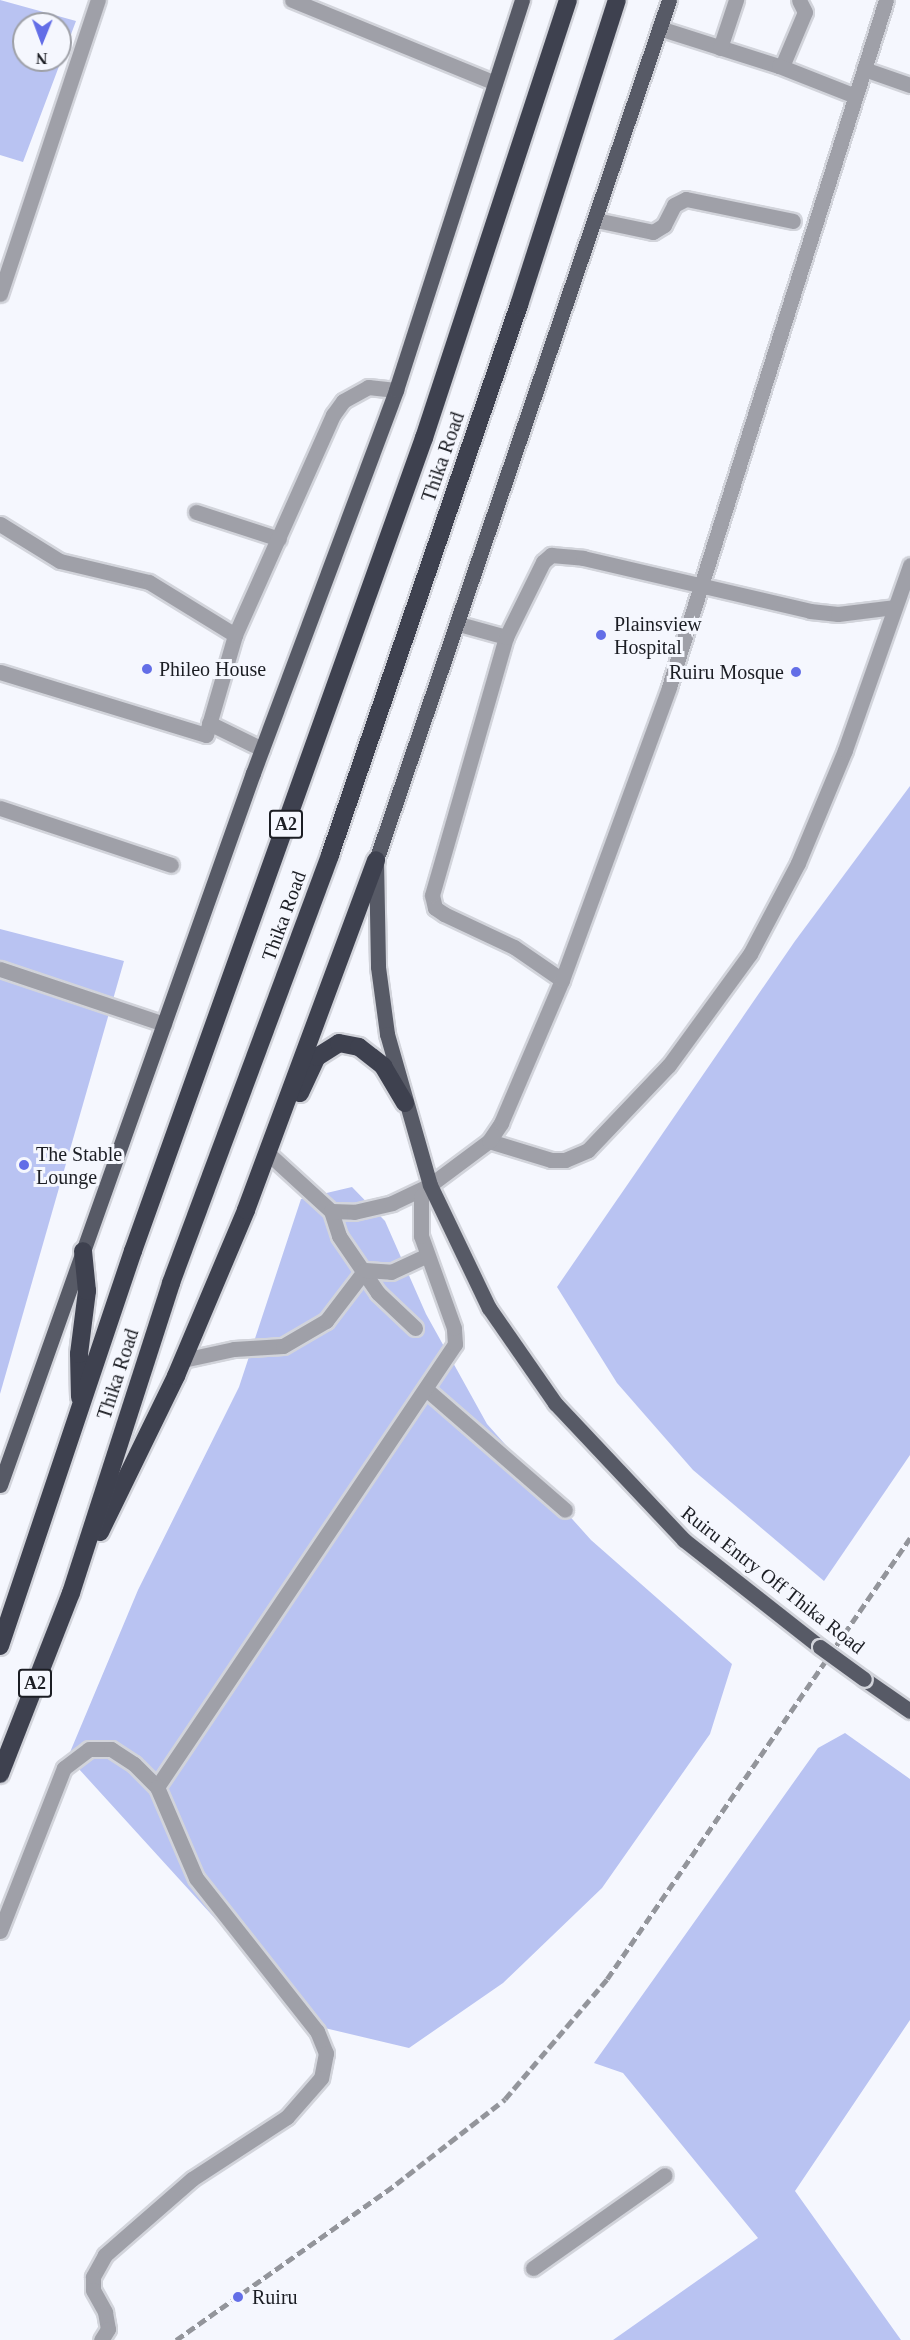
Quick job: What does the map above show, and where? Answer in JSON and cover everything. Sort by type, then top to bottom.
[{"type":"highway","name":"Thika Road","points":[[0,1646],[137,1240],[424,438],[568,0]]},
{"type":"highway","name":"Thika Road","points":[[0,1774],[71,1593],[171,1283],[330,855],[519,305],[617,0]]},
{"type":"highway","points":[[246,1210],[376,860]]},
{"type":"highway","points":[[71,1593],[183,1360],[246,1210],[317,1057],[339,1043],[359,1047],[383,1066],[405,1103]]},
{"type":"highway","points":[[81,1408],[79,1354],[87,1291],[84,1251]]},
{"type":"highway","points":[[0,1619],[18,1596]]},
{"type":"main road","points":[[0,1485],[262,749],[396,390],[522,0]]},
{"type":"main road","points":[[376,860],[459,624],[669,0]]},
{"type":"main road","name":"Ruiru Entry Off Thika Road","points":[[376,860],[378,967],[387,1034],[430,1185],[489,1308],[555,1403],[684,1540],[820,1647],[910,1711]]},
{"type":"street","points":[[0,294],[98,0]]},
{"type":"street","points":[[292,0],[495,82]]},
{"type":"street","points":[[720,48],[736,0]]},
{"type":"street","points":[[778,66],[783,64],[805,12],[799,0]]},
{"type":"street","points":[[331,1211],[354,1212],[392,1203],[430,1185],[489,1141],[501,1123],[562,980],[703,584],[886,0]]},
{"type":"street","points":[[659,28],[778,66],[855,96]]},
{"type":"street","points":[[864,69],[910,85]]},
{"type":"street","points":[[596,220],[653,232],[664,225],[674,205],[686,199],[793,221]]},
{"type":"street","points":[[0,672],[206,735],[235,635],[333,415],[343,401],[368,387],[396,390]]},
{"type":"street","points":[[196,512],[279,539]]},
{"type":"street","points":[[0,524],[60,561],[149,582],[235,635]]},
{"type":"street","points":[[562,980],[514,947],[444,914],[435,908],[432,896],[506,638],[532,579],[551,555],[583,558],[703,584],[810,611],[837,614],[894,607]]},
{"type":"street","points":[[489,1141],[551,1160],[576,1157],[604,1135],[669,1065],[750,954],[798,863],[845,750],[910,565]]},
{"type":"street","points":[[459,624],[506,638]]},
{"type":"street","points":[[209,723],[262,749]]},
{"type":"street","points":[[0,808],[171,865]]},
{"type":"street","points":[[0,969],[165,1024]]},
{"type":"street","points":[[271,1156],[331,1211],[339,1236],[365,1270],[378,1293],[415,1328]]},
{"type":"street","points":[[157,1787],[455,1344],[454,1328],[426,1256],[420,1216],[422,1197],[430,1185]]},
{"type":"street","points":[[365,1270],[391,1272],[426,1256]]},
{"type":"street","points":[[183,1360],[234,1349],[283,1346],[326,1321],[365,1270]]},
{"type":"street","points":[[426,1389],[564,1510]]},
{"type":"street","points":[[0,1931],[64,1767],[89,1749],[111,1749],[134,1764],[157,1787],[196,1878],[317,2031],[326,2053],[321,2078],[287,2117],[192,2178],[105,2254],[93,2277],[93,2290],[105,2312],[108,2328],[101,2340]]},
{"type":"street","points":[[533,2268],[665,2175]]},
{"type":"shaded area","points":[[0,0],[43,12],[12,12],[12,72],[57,72],[23,162],[0,155]]},
{"type":"shaded area","points":[[72,20],[76,21],[72,32]]},
{"type":"shaded area","points":[[910,786],[910,1455],[824,1581],[693,1470],[617,1383],[557,1287],[795,941]]},
{"type":"shaded area","points":[[0,929],[124,961],[0,1394]]},
{"type":"shaded area","points":[[352,1187],[385,1221],[426,1314],[487,1424],[591,1540],[732,1664],[710,1734],[602,1888],[503,1983],[409,2048],[312,2025],[68,1757],[138,1590],[239,1387],[301,1199]]},
{"type":"shaded area","points":[[845,1733],[910,1779],[910,2020],[795,2191],[901,2340],[613,2340],[758,2238],[623,2073],[594,2063],[818,1748]]},
{"type":"railway","points":[[176,2340],[396,2184],[505,2099],[607,1979],[910,1538]]},
{"type":"place","name":"Plainsview Hospital","points":[[601,635]]},
{"type":"place","name":"Phileo House","points":[[147,669]]},
{"type":"place","name":"Ruiru Mosque","points":[[796,672]]},
{"type":"place","name":"The Stable Lounge","points":[[24,1165]]},
{"type":"place","name":"Ruiru","points":[[238,2297]]}]
